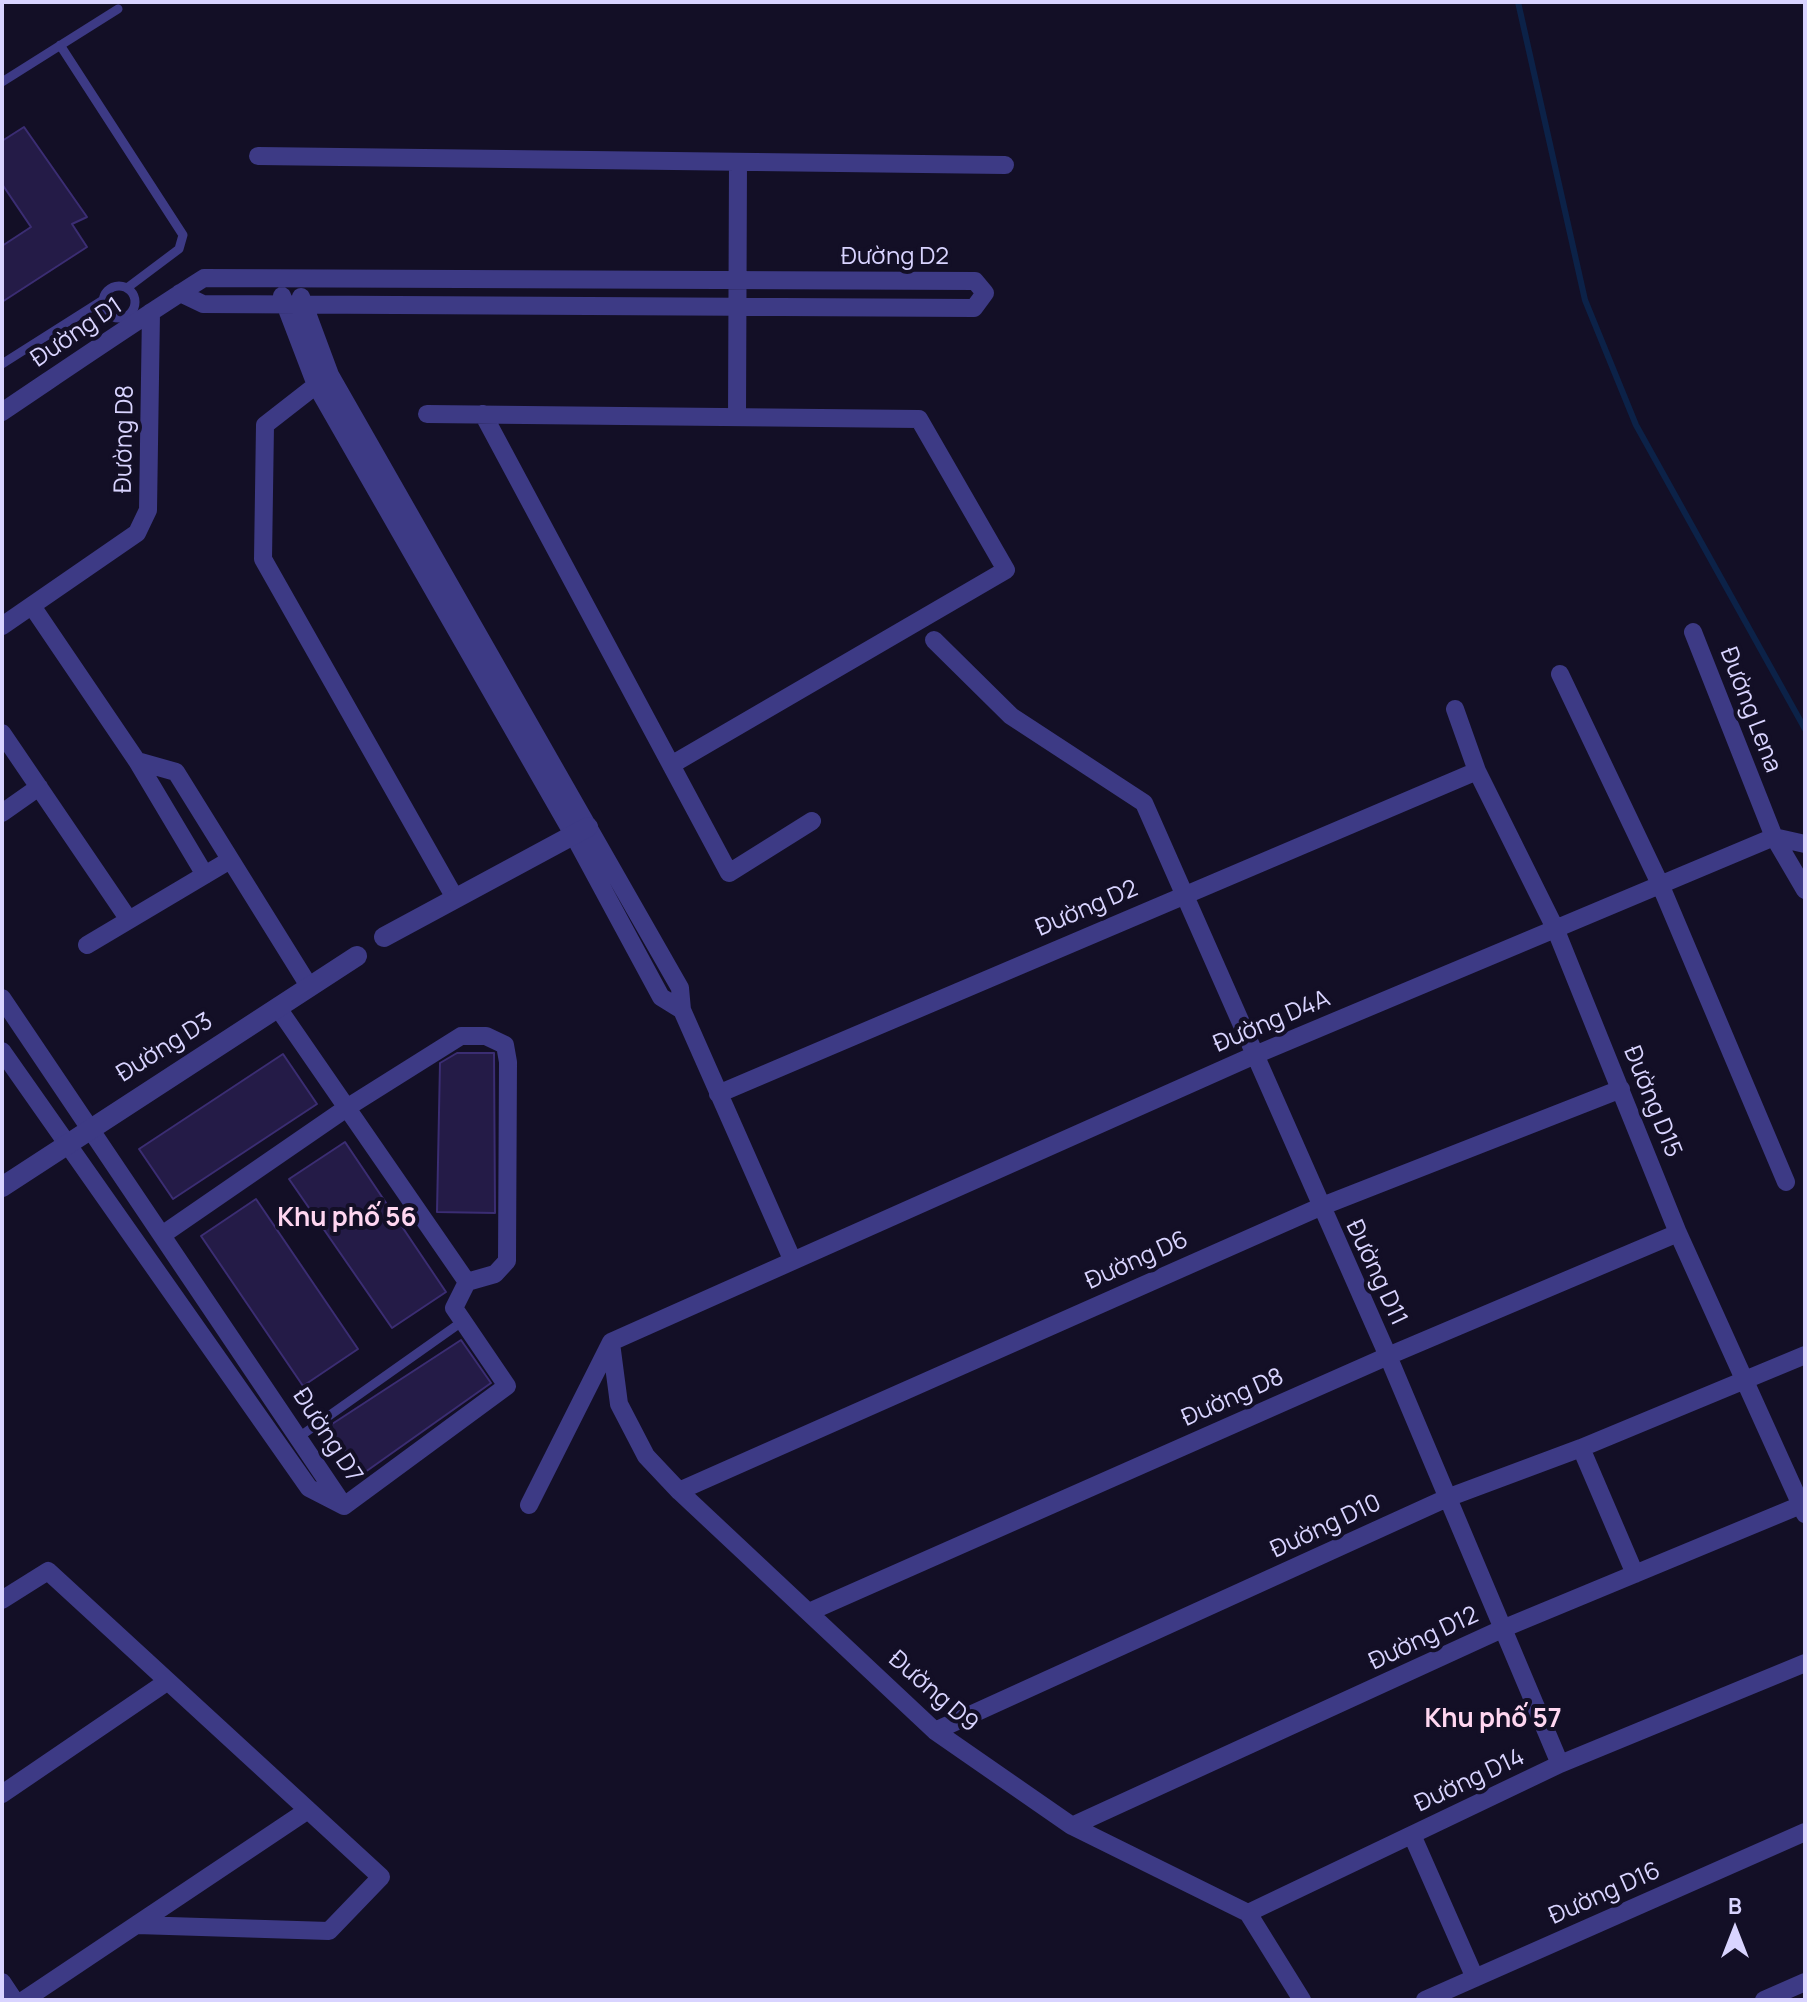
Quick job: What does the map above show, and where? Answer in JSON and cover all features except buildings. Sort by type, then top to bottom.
[{"type":"street","points":[[258,156],[1005,165]]},
{"type":"street","points":[[737,417],[738,162]]},
{"type":"street","name":"Đường D2","points":[[204,278],[975,281],[985,293],[974,308],[203,304],[180,293],[204,278]]},
{"type":"street","points":[[275,278],[294,304],[323,380],[581,830],[680,988],[682,1010],[792,1259]]},
{"type":"street","points":[[294,304],[295,279]]},
{"type":"street","name":"Đường D1","points":[[2,412],[132,319],[151,312],[180,293]]},
{"type":"street","name":"Đường D8","points":[[2,626],[137,533],[144,521],[148,510],[151,312]]},
{"type":"street","points":[[323,380],[265,425],[263,559],[455,898]]},
{"type":"street","points":[[427,414],[919,419],[1006,570],[671,765]]},
{"type":"street","points":[[483,414],[729,873],[812,821]]},
{"type":"street","points":[[32,606],[137,761],[205,875]]},
{"type":"street","name":"Đường Lena","points":[[1693,632],[1774,837],[1800,873],[1805,890]]},
{"type":"street","name":"Đường D11","points":[[934,640],[1011,716],[1144,803],[1388,1356],[1560,1764]]},
{"type":"street","points":[[1560,674],[1660,884],[1786,1182]]},
{"type":"street","name":"Đường D15","points":[[1455,709],[1477,771],[1555,928],[1678,1233],[1803,1509]]},
{"type":"street","points":[[2,733],[129,920]]},
{"type":"street","points":[[137,761],[176,772],[309,986]]},
{"type":"street","name":"Đường D2","points":[[718,1094],[1184,893],[1477,771]]},
{"type":"street","points":[[2,813],[39,787]]},
{"type":"street","points":[[384,937],[581,830]]},
{"type":"street","points":[[1774,837],[1805,844]]},
{"type":"street","name":"Đường D4A","points":[[611,1342],[1255,1055],[1774,837]]},
{"type":"street","points":[[87,945],[230,860]]},
{"type":"street","name":"Đường D3","points":[[2,1187],[89,1127],[357,956]]},
{"type":"street","name":"Đường D7","points":[[3,1001],[344,1506]]},
{"type":"street","points":[[278,1008],[467,1282]]},
{"type":"street","points":[[162,1235],[348,1107],[461,1036],[486,1036],[505,1045],[508,1062],[507,1261],[495,1274],[467,1282],[454,1308],[507,1386],[344,1506]]},
{"type":"street","name":"Đường D7","points":[[2,1051],[309,1488],[344,1506]]},
{"type":"street","name":"Đường D6","points":[[679,1491],[1320,1207],[1621,1089]]},
{"type":"street","name":"Đường D8","points":[[809,1612],[1388,1356],[1678,1233]]},
{"type":"street","points":[[529,1505],[611,1342]]},
{"type":"street","name":"Đường D9","points":[[611,1342],[619,1404],[646,1456],[679,1491],[935,1731],[1072,1826],[1248,1913]]},
{"type":"street","name":"Đường D10","points":[[935,1731],[1447,1498],[1581,1448],[1805,1355]]},
{"type":"street","points":[[1581,1448],[1635,1574]]},
{"type":"street","name":"Đường D12","points":[[1072,1826],[1502,1629],[1803,1509]]},
{"type":"street","points":[[2,1600],[48,1571],[381,1877],[329,1931],[137,1925]]},
{"type":"street","name":"Đường D14","points":[[1248,1913],[1560,1764],[1805,1663]]},
{"type":"street","points":[[2,1794],[168,1681]]},
{"type":"street","points":[[24,2000],[308,1810]]},
{"type":"street","name":"Đường D16","points":[[1425,2000],[1805,1832]]},
{"type":"street","points":[[1412,1835],[1475,1978]]},
{"type":"street","points":[[1248,1913],[1302,2000]]},
{"type":"street","points":[[2,1982],[14,2000]]},
{"type":"street","points":[[1764,2000],[1805,1982]]},
{"type":"lane","points":[[2,82],[118,9]]},
{"type":"lane","points":[[2,364],[103,300],[111,287],[127,288],[179,249],[183,235],[60,45]]},
{"type":"lane","points":[[103,300],[108,314],[132,319],[135,301],[127,288]]},
{"type":"lane","points":[[299,1437],[463,1321]]},
{"type":"waterway","points":[[1518,2],[1585,300],[1636,425],[1805,729]]},
{"type":"district","name":"Khu phố 56","points":[[347,1219]]},
{"type":"district","name":"Khu phố 57","points":[[1493,1720]]}]
